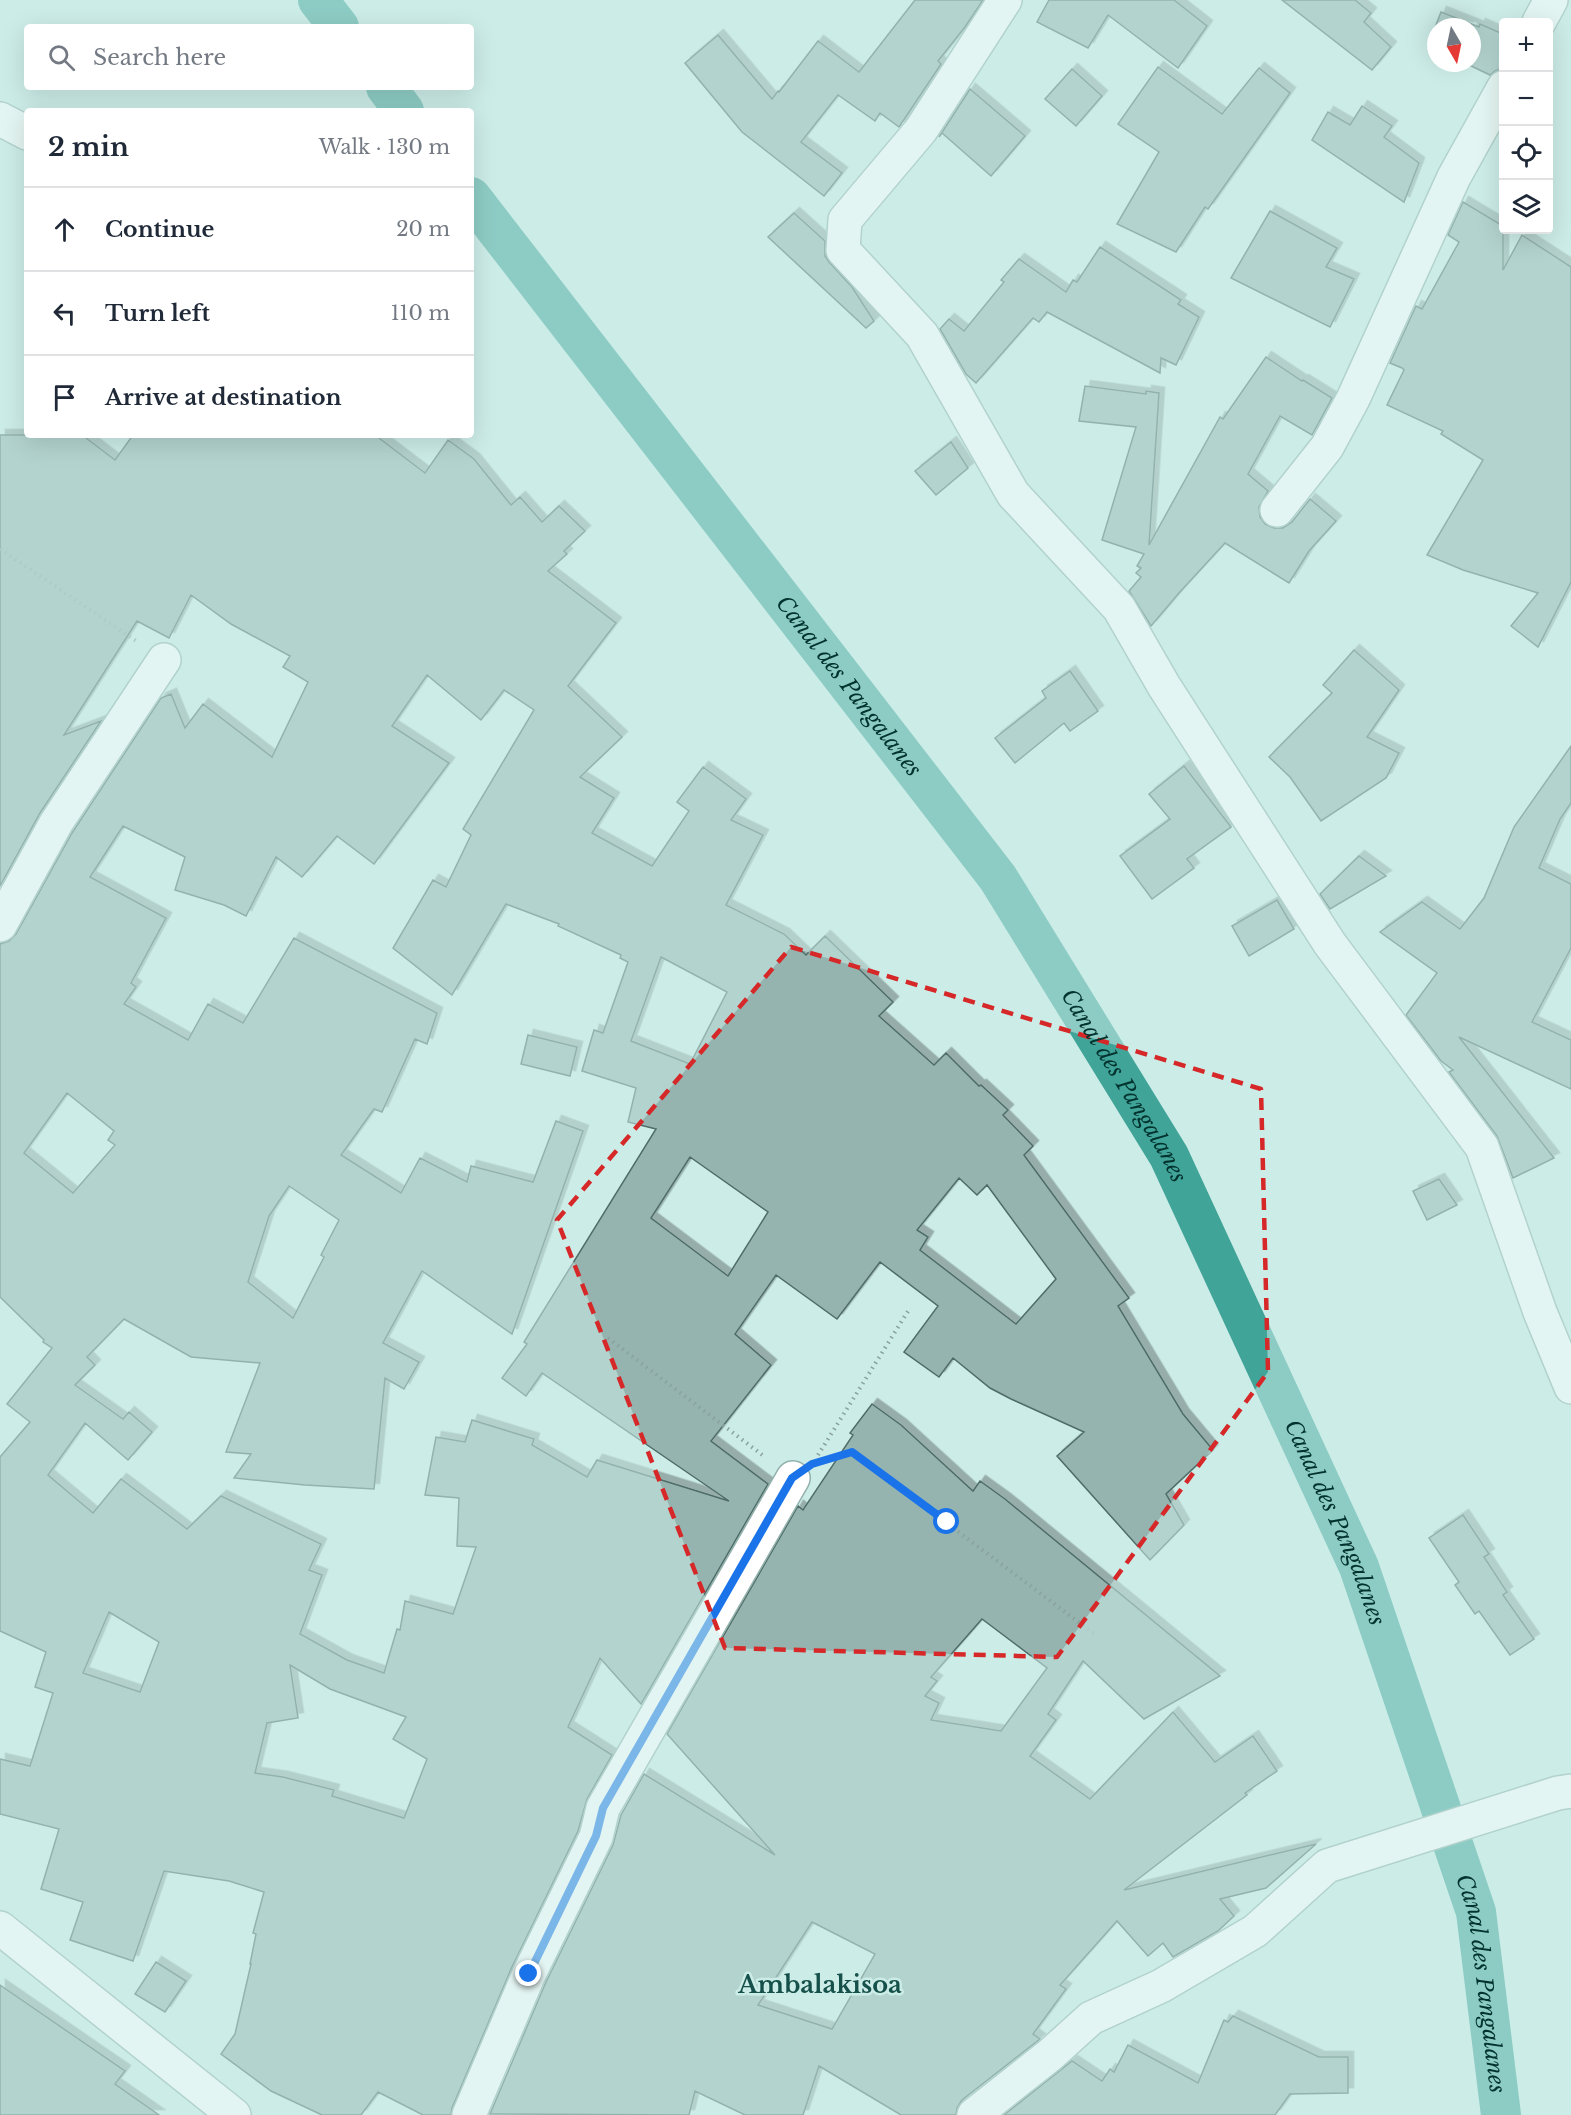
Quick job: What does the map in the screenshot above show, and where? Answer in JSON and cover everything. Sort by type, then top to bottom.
[{"type":"street","points":[[1005,0],[921,130],[845,220],[843,250],[922,335],[1013,494],[1119,608],[1164,686],[1329,944],[1482,1147],[1540,1312],[1571,1387]]},
{"type":"street","points":[[1541,18],[1551,0]]},
{"type":"street","points":[[1276,510],[1328,447],[1348,409],[1454,177],[1499,94]]},
{"type":"street","points":[[0,119],[24,131]]},
{"type":"street","points":[[0,925],[56,823],[164,660]]},
{"type":"street","points":[[469,2115],[529,1974],[596,1836],[603,1808],[802,1471]]},
{"type":"street","points":[[974,2115],[1050,2055],[1091,2018],[1161,1986],[1255,1931],[1327,1866],[1564,1792]]},
{"type":"street","points":[[0,1928],[234,2115]]},
{"type":"path","points":[[0,549],[164,660]]},
{"type":"path","points":[[802,1471],[910,1308]]},
{"type":"path","points":[[608,1338],[802,1471]]},
{"type":"path","points":[[802,1471],[852,1452],[1097,1636]]},
{"type":"highlighted area","points":[[791,947],[1261,1089],[1268,1372],[1057,1657],[725,1648],[557,1220]]},
{"type":"building","points":[[915,0],[983,0],[938,61],[941,64],[899,127],[880,113],[875,121],[838,95],[801,142],[842,173],[824,196],[742,132],[685,63],[718,35],[772,99],[818,41],[859,72]]},
{"type":"building","points":[[1049,0],[1174,0],[1207,26],[1178,68],[1108,15],[1088,48],[1037,22]]},
{"type":"building","points":[[1282,0],[1355,0],[1371,13],[1364,22],[1391,47],[1372,70]]},
{"type":"building","points":[[1441,12],[1456,18],[1439,18]]},
{"type":"building","points":[[1481,24],[1499,32],[1499,70],[1490,75],[1481,71]]},
{"type":"building","points":[[1158,67],[1222,114],[1259,68],[1290,93],[1208,209],[1205,207],[1176,252],[1117,224],[1159,152],[1118,124]]},
{"type":"building","points":[[1072,69],[1102,96],[1076,126],[1045,99]]},
{"type":"building","points":[[970,89],[1025,136],[991,176],[942,133],[939,137]]},
{"type":"building","points":[[1362,106],[1392,126],[1384,137],[1419,163],[1404,202],[1312,140],[1328,112],[1350,125]]},
{"type":"building","points":[[1463,202],[1499,224],[1499,234],[1503,234],[1503,270],[1522,235],[1571,267],[1571,582],[1538,647],[1511,626],[1538,593],[1463,570],[1427,555],[1483,460],[1441,434],[1443,431],[1387,405],[1404,370],[1390,363],[1416,306],[1422,309],[1459,242],[1448,235]]},
{"type":"building","points":[[1270,211],[1337,248],[1326,267],[1354,279],[1330,327],[1231,278]]},
{"type":"building","points":[[794,213],[825,241],[825,256],[852,287],[874,321],[866,328],[768,237]]},
{"type":"building","points":[[1100,247],[1181,300],[1178,304],[1199,317],[1176,365],[1161,358],[1160,373],[1047,312],[1039,322],[1033,318],[976,383],[966,374],[940,329],[949,319],[964,331],[1004,282],[1001,280],[1019,259],[1066,292],[1073,280],[1077,282]]},
{"type":"building","points":[[1266,357],[1332,398],[1312,435],[1280,416],[1248,474],[1268,491],[1259,507],[1260,517],[1265,524],[1274,528],[1283,528],[1292,522],[1310,499],[1336,521],[1309,551],[1289,583],[1225,543],[1151,626],[1129,591],[1141,577],[1136,573],[1141,568],[1137,566],[1144,554],[1102,540],[1136,427],[1079,421],[1085,386],[1146,394],[1146,391],[1159,393],[1149,545],[1220,417],[1223,419]]},
{"type":"building","points":[[0,435],[24,435],[24,438],[86,438],[115,460],[131,438],[379,438],[425,473],[448,440],[474,459],[511,505],[520,497],[542,522],[559,506],[585,531],[564,551],[567,554],[548,571],[616,623],[568,686],[622,737],[580,777],[614,798],[592,833],[652,866],[689,811],[677,802],[703,767],[746,799],[731,820],[763,835],[726,905],[784,934],[806,955],[825,936],[893,1002],[879,1016],[934,1065],[946,1053],[979,1086],[981,1085],[1008,1110],[1003,1115],[1033,1146],[1024,1155],[1129,1298],[1118,1306],[1183,1414],[1213,1450],[1166,1494],[1184,1525],[1150,1560],[1057,1456],[1084,1432],[990,1388],[953,1358],[939,1377],[904,1352],[938,1306],[880,1262],[837,1319],[776,1275],[735,1334],[771,1365],[711,1441],[768,1484],[641,1704],[600,1658],[568,1727],[612,1755],[587,1799],[578,1831],[512,1967],[451,2115],[423,2115],[378,2092],[361,2115],[322,2115],[271,2091],[221,2054],[235,2034],[251,1964],[256,1934],[253,1933],[264,1892],[229,1881],[164,1871],[133,1961],[70,1940],[83,1902],[41,1889],[59,1829],[0,1814],[0,1759],[30,1766],[53,1693],[35,1687],[46,1652],[0,1631],[0,1457],[30,1422],[7,1404],[52,1348],[43,1342],[44,1340],[0,1297],[0,944],[9,941],[16,934],[72,833],[161,698],[171,694],[185,728],[203,704],[272,757],[308,682],[283,667],[290,656],[231,624],[191,595],[169,638],[137,621],[64,735],[101,721],[40,813],[0,886]],"holes":[[[427,675],[481,720],[504,690],[534,710],[463,829],[471,835],[446,887],[433,880],[393,948],[452,995],[506,904],[559,924],[558,926],[621,955],[620,958],[628,962],[603,1033],[594,1030],[582,1071],[636,1088],[628,1122],[656,1129],[524,1342],[527,1344],[502,1378],[526,1396],[542,1373],[729,1501],[597,1460],[587,1477],[532,1445],[534,1439],[472,1420],[465,1442],[436,1437],[425,1495],[459,1498],[457,1546],[476,1547],[453,1614],[405,1601],[400,1630],[397,1629],[384,1673],[347,1660],[300,1634],[322,1575],[309,1570],[321,1544],[221,1496],[187,1529],[121,1479],[93,1513],[48,1475],[85,1423],[128,1460],[152,1432],[129,1412],[123,1419],[75,1385],[95,1365],[87,1357],[124,1319],[191,1357],[260,1363],[226,1452],[251,1454],[234,1478],[374,1489],[385,1378],[404,1389],[419,1362],[383,1343],[422,1271],[512,1334],[583,1131],[556,1121],[533,1182],[471,1166],[467,1182],[420,1158],[401,1193],[341,1155],[374,1109],[382,1112],[415,1039],[427,1044],[437,1013],[294,938],[243,1023],[208,1004],[188,1040],[124,1004],[136,987],[131,983],[166,918],[90,877],[123,826],[185,857],[175,890],[224,905],[246,916],[276,857],[302,877],[337,836],[374,864],[449,763],[392,726]],[[661,957],[727,992],[690,1064],[631,1041]],[[67,1093],[114,1131],[108,1140],[115,1145],[73,1193],[24,1153]],[[690,1157],[768,1212],[728,1276],[651,1218]],[[959,1178],[977,1195],[987,1185],[1056,1279],[1016,1324],[920,1250],[928,1237],[917,1230]],[[289,1186],[339,1220],[321,1255],[324,1257],[293,1318],[248,1282],[269,1216]],[[109,1612],[159,1642],[140,1692],[83,1673]],[[290,1665],[330,1689],[406,1717],[393,1739],[427,1759],[404,1818],[332,1796],[334,1790],[283,1777],[255,1773],[267,1723],[298,1718]]]},
{"type":"building","points":[[951,442],[968,468],[936,495],[915,471]]},
{"type":"building","points":[[1354,650],[1399,690],[1367,737],[1399,753],[1386,778],[1321,821],[1290,777],[1269,757],[1332,693],[1323,685]]},
{"type":"building","points":[[1070,671],[1098,711],[1070,731],[1064,723],[1015,763],[995,738],[1046,698],[1042,691]]},
{"type":"building","points":[[1571,746],[1571,803],[1560,819],[1539,868],[1571,884],[1571,948],[1532,1022],[1571,1040],[1571,1089],[1459,1037],[1554,1158],[1513,1178],[1497,1136],[1449,1072],[1453,1070],[1441,1061],[1406,1015],[1437,973],[1380,932],[1422,902],[1460,929],[1484,898],[1514,827]]},
{"type":"building","points":[[1184,766],[1231,827],[1187,859],[1194,868],[1152,899],[1120,856],[1170,819],[1149,794]]},
{"type":"building","points":[[1359,856],[1386,876],[1330,909],[1320,894]]},
{"type":"building","points":[[1277,900],[1294,929],[1249,956],[1232,926]]},
{"type":"building","points":[[528,1035],[577,1047],[570,1076],[521,1064]]},
{"type":"building","points":[[1439,1179],[1457,1205],[1427,1220],[1413,1191]]},
{"type":"building","points":[[872,1404],[901,1425],[973,1491],[980,1481],[1005,1499],[1220,1676],[1144,1719],[1083,1661],[1048,1714],[1056,1720],[1030,1756],[1090,1799],[1173,1712],[1215,1762],[1253,1736],[1277,1771],[1245,1793],[1247,1795],[1124,1890],[1316,1844],[1266,1888],[1220,1899],[1234,1916],[1218,1931],[1173,1957],[1163,1943],[1148,1956],[1117,1921],[1060,1985],[1066,1989],[1033,2034],[1040,2039],[962,2100],[956,2115],[901,2115],[819,2066],[803,2115],[745,2115],[695,2091],[689,2115],[490,2114],[546,1982],[613,1845],[621,1815],[644,1774],[775,1855],[667,1734],[798,1506],[803,1510],[853,1435],[850,1433]],"holes":[[[982,1619],[1047,1668],[1001,1731],[931,1720],[939,1703],[925,1696],[937,1681],[931,1677]],[[812,1922],[875,1954],[832,2029],[758,2005]]]},
{"type":"building","points":[[1463,1515],[1489,1554],[1484,1557],[1507,1592],[1503,1595],[1534,1639],[1510,1655],[1479,1611],[1475,1614],[1455,1585],[1459,1582],[1429,1538]]},
{"type":"building","points":[[156,1962],[186,1981],[165,2012],[135,1994]]},
{"type":"building","points":[[0,1985],[125,2071],[115,2084],[159,2115],[0,2115]]},
{"type":"building","points":[[1233,2016],[1319,2057],[1348,2057],[1348,2093],[1290,2094],[1275,2115],[1004,2115],[1072,2061],[1102,2081],[1110,2069],[1114,2072],[1128,2045],[1198,2083],[1224,2020],[1228,2022]]},
{"type":"waterway","name":"Canal des Pangalanes","points":[[318,0],[337,24]]},
{"type":"waterway","name":"Canal des Pangalanes","points":[[388,90],[402,108]]},
{"type":"waterway","name":"Canal des Pangalanes","points":[[474,201],[998,878],[1169,1156],[1359,1567],[1476,1912],[1501,2115]]},
{"type":"district","name":"Ambalakisoa","points":[[820,1985]]},
{"type":"route","points":[[529,1974],[596,1836],[603,1808],[792,1478],[812,1464],[852,1452],[947,1522]]}]
